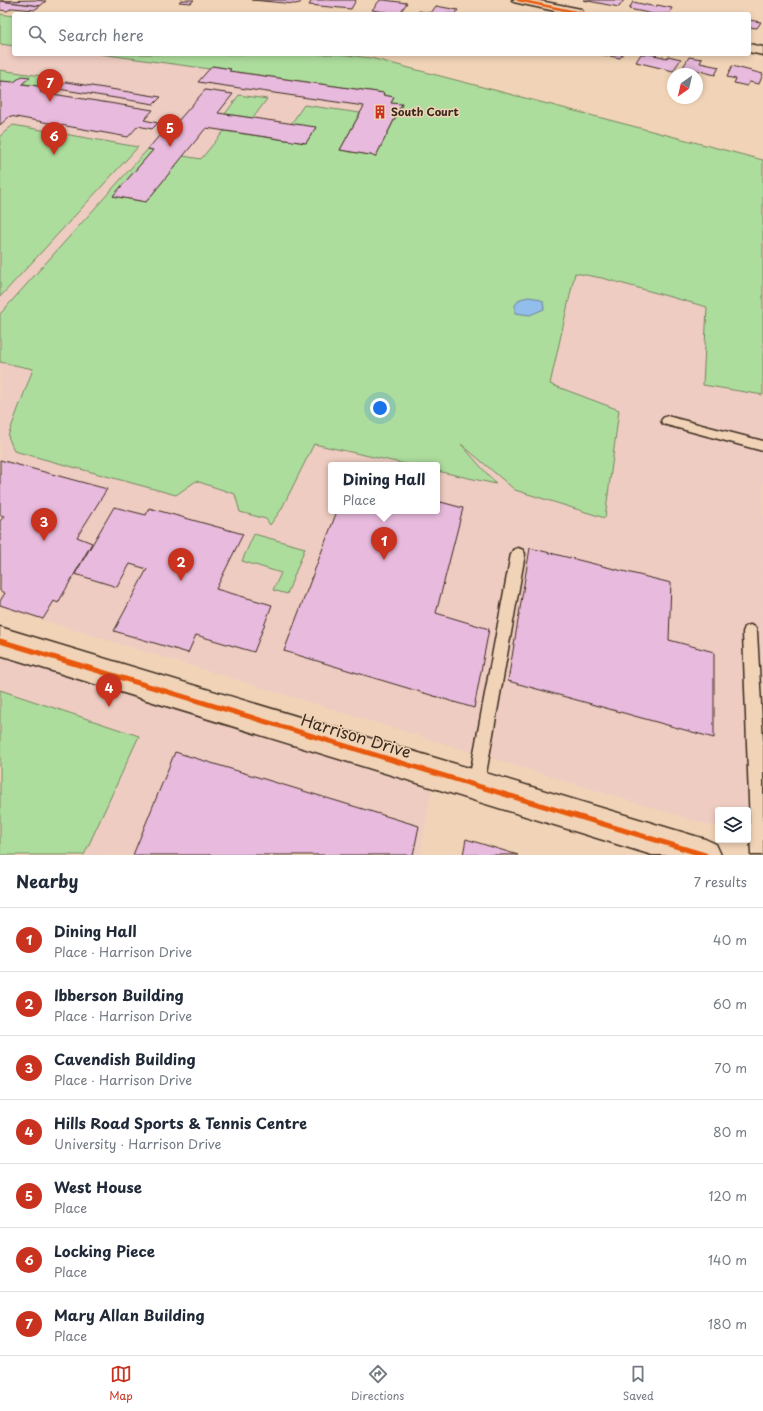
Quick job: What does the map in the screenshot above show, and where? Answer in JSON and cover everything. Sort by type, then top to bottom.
[{"type":"street","points":[[518,0],[552,3],[576,12]]},
{"type":"street","points":[[751,48],[763,51]]},
{"type":"street","name":"Harrison Drive","points":[[0,640],[705,855]]},
{"type":"lane","points":[[667,421],[763,446]]},
{"type":"lane","points":[[476,785],[518,554]]},
{"type":"lane","points":[[750,632],[760,855]]},
{"type":"shaded area","points":[[0,14],[12,16],[12,56],[354,56],[371,58],[763,160],[763,842],[751,839],[751,807],[715,807],[715,827],[0,607]]},
{"type":"shaded area","points":[[0,641],[435,772],[420,855],[0,855]]},
{"type":"green space","points":[[0,14],[12,16],[12,46],[0,44]]},
{"type":"green space","points":[[115,56],[354,56],[371,58],[763,160],[763,395],[703,385],[707,307],[602,278],[575,273],[550,384],[619,410],[605,518],[515,490],[461,444],[496,484],[440,472],[440,462],[396,462],[314,444],[281,510],[270,525],[266,519],[240,512],[235,494],[196,481],[176,495],[14,451],[8,436],[33,369],[0,362],[0,314],[148,149],[153,150],[113,196],[146,202],[183,156],[201,159],[224,131],[306,143],[316,128],[291,124],[304,105],[360,113],[340,150],[376,156],[402,105],[391,103],[394,97],[383,95],[384,93],[229,71],[231,69],[213,66],[210,69]]},
{"type":"green space","points":[[0,70],[49,77],[39,86],[0,81]]},
{"type":"green space","points":[[239,95],[267,99],[253,118],[225,114]]},
{"type":"green space","points":[[13,125],[138,147],[0,297],[0,136]]},
{"type":"green space","points":[[254,534],[305,548],[287,594],[273,590],[281,573],[242,561]]},
{"type":"green space","points":[[0,690],[139,736],[84,855],[0,855]]},
{"type":"water","points":[[528,297],[543,301],[544,309],[530,315],[515,313],[515,305],[520,299]]},
{"type":"building","points":[[181,0],[194,0],[191,3],[179,2]]},
{"type":"building","points":[[252,0],[302,0],[300,3],[295,4]]},
{"type":"building","points":[[312,0],[356,0],[351,9],[309,5]]},
{"type":"building","points":[[380,0],[407,3],[400,12],[372,10]]},
{"type":"building","points":[[583,0],[624,0],[619,7]]},
{"type":"building","points":[[0,1],[46,1],[40,6]]},
{"type":"building","points":[[0,1],[40,6],[34,10],[12,8],[7,11],[0,10]]},
{"type":"building","points":[[633,2],[656,7],[657,5],[672,8],[670,12],[643,12],[629,9]]},
{"type":"building","points":[[436,6],[458,10],[456,12],[432,12]]},
{"type":"building","points":[[751,20],[761,22],[757,28],[751,27]]},
{"type":"building","points":[[610,56],[622,56],[620,58]]},
{"type":"building","points":[[640,56],[658,56],[667,58],[668,56],[681,59],[675,68],[667,68],[667,70],[636,62]]},
{"type":"building","points":[[689,57],[702,59],[700,63],[719,67],[715,75],[703,72],[703,68],[683,68]]},
{"type":"building","name":"South Court","points":[[212,66],[231,69],[229,71],[384,93],[383,95],[394,97],[391,103],[402,104],[376,156],[340,150],[364,106],[198,82]]},
{"type":"building","points":[[732,66],[763,74],[759,84],[749,82],[747,86],[734,83],[736,79],[727,77]]},
{"type":"building","points":[[22,76],[30,77],[22,84],[45,87],[40,92],[153,110],[144,120],[158,123],[152,129],[138,126],[128,137],[10,116],[0,125],[0,81],[14,82]]},
{"type":"building","points":[[66,82],[161,97],[154,104],[58,89]]},
{"type":"building","points":[[205,90],[233,94],[218,113],[316,127],[306,143],[206,128],[146,202],[113,196],[153,150],[148,149],[159,136],[164,137]]},
{"type":"building","points":[[0,460],[107,489],[77,537],[92,543],[58,603],[54,601],[43,619],[0,605],[0,601],[5,593],[0,591],[0,521],[4,516],[0,515]]},
{"type":"building","points":[[440,502],[463,508],[436,613],[489,629],[474,708],[284,651],[336,514],[440,514]]},
{"type":"building","points":[[114,507],[146,515],[149,508],[243,534],[216,589],[272,605],[254,652],[196,635],[188,653],[114,631],[147,569],[130,564],[117,587],[75,574]]},
{"type":"building","points":[[530,548],[671,583],[669,640],[714,652],[714,738],[508,681]]},
{"type":"building","points":[[175,752],[419,826],[413,855],[133,855]]},
{"type":"building","points":[[466,839],[518,855],[463,855]]},
{"type":"cycle path","points":[[518,0],[575,12]]},
{"type":"cycle path","points":[[0,641],[705,855]]},
{"type":"place","name":"Mary Allan Building","points":[[50,102]]},
{"type":"place","name":"South Court","points":[[380,112]]},
{"type":"place","name":"West House","points":[[170,147]]},
{"type":"place","name":"Locking Piece","points":[[54,155]]},
{"type":"place","name":"Cavendish Building","points":[[44,541]]},
{"type":"place","name":"Dining Hall","points":[[384,560]]},
{"type":"place","name":"Ibberson Building","points":[[181,581]]},
{"type":"place","name":"Hills Road Sports & Tennis Centre","points":[[109,707]]}]
